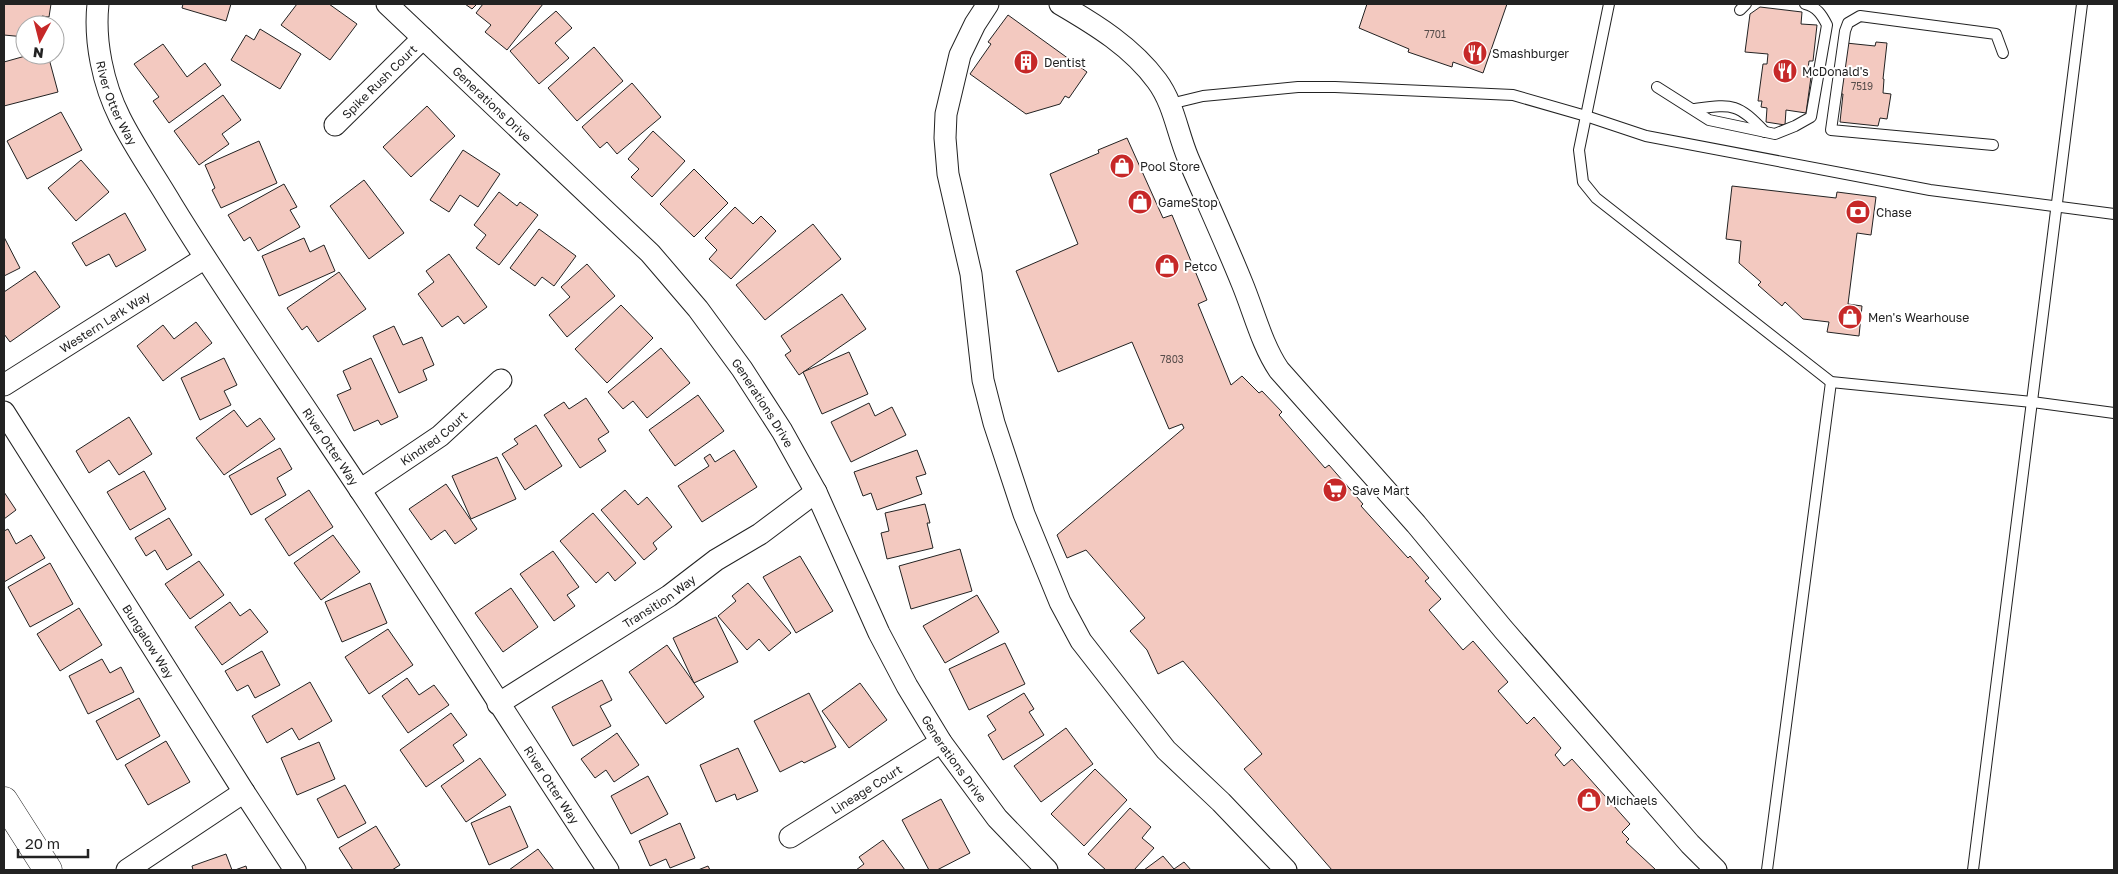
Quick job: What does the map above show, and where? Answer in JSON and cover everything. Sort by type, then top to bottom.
[{"type":"main road","points":[[4,801],[48,870]]},
{"type":"street","name":"River Otter Way","points":[[98,4],[98,40],[102,66],[109,92],[119,116],[205,258],[360,490],[608,870]]},
{"type":"street","name":"Generations Drive","points":[[387,4],[650,253],[698,309],[742,369],[782,431],[816,492],[879,633],[907,686],[941,742],[997,818],[1047,870]]},
{"type":"street","points":[[988,4],[975,24],[960,55],[946,114],[945,138],[948,174],[971,274],[983,380],[994,423],[1024,514],[1060,602],[1081,641],[1166,750],[1221,802],[1286,870]]},
{"type":"street","points":[[1060,4],[1118,41],[1158,82],[1170,104],[1187,156],[1230,252],[1269,352],[1279,370],[1416,524],[1503,630],[1641,788],[1690,844],[1716,870]]},
{"type":"street","name":"Spike Rush Court","points":[[335,125],[423,38]]},
{"type":"street","name":"Western Lark Way","points":[[4,385],[205,258]]},
{"type":"street","name":"Kindred Court","points":[[360,490],[440,436],[501,380]]},
{"type":"street","name":"Bungalow Way","points":[[4,412],[295,870]]},
{"type":"street","name":"Transition Way","points":[[498,704],[669,596],[716,560],[760,534],[816,492]]},
{"type":"street","name":"Lineage Court","points":[[790,836],[941,742]]},
{"type":"street","points":[[127,870],[244,792]]},
{"type":"lane","points":[[1609,4],[1579,150],[1583,182],[1596,198],[1831,382],[2032,402],[2114,413]]},
{"type":"lane","points":[[1657,87],[1709,120],[1775,134],[1795,126],[1811,116],[1827,25],[1822,14],[1812,6],[1805,4]]},
{"type":"lane","points":[[1973,870],[2082,4]]},
{"type":"lane","points":[[1993,145],[1831,130],[1845,31],[1848,23],[1860,16],[1996,34],[2004,53]]},
{"type":"lane","points":[[1170,104],[1204,96],[1298,87],[1335,87],[1513,96],[1586,116],[1655,138],[1930,190],[2114,214]]},
{"type":"lane","points":[[1694,109],[1727,105],[1747,113],[1765,132]]},
{"type":"lane","points":[[1768,870],[1831,382]]},
{"type":"building","points":[[4,4],[51,4],[49,15],[15,15],[15,36],[4,35]]},
{"type":"building","points":[[183,4],[231,4],[226,21],[182,8]]},
{"type":"building","points":[[297,4],[329,4],[357,24],[330,60],[281,25]]},
{"type":"building","points":[[465,4],[477,4],[472,9]]},
{"type":"building","points":[[483,4],[543,4],[507,50],[485,32],[491,25],[476,13]]},
{"type":"building","points":[[1367,4],[1507,4],[1483,73],[1453,62],[1452,67],[1408,52],[1409,49],[1359,28]]},
{"type":"building","name":"McDonald's","points":[[1760,7],[1802,12],[1801,24],[1817,25],[1813,61],[1809,61],[1807,77],[1811,77],[1806,113],[1786,110],[1785,125],[1766,122],[1767,108],[1761,107],[1762,101],[1758,101],[1763,64],[1767,64],[1768,54],[1745,52],[1750,14]]},
{"type":"building","points":[[556,11],[572,28],[555,43],[569,58],[539,84],[510,51]]},
{"type":"building","name":"Dentist","points":[[1008,15],[1087,72],[1069,98],[1065,96],[1060,104],[1026,114],[970,74],[991,44],[988,42]]},
{"type":"building","points":[[260,29],[301,54],[280,89],[231,60],[246,35],[254,40]]},
{"type":"building","points":[[1876,42],[1887,43],[1883,93],[1891,94],[1887,119],[1880,118],[1878,126],[1840,122],[1843,94],[1840,94],[1846,43],[1875,46]]},
{"type":"building","points":[[163,44],[187,77],[205,63],[221,85],[169,123],[153,101],[159,97],[134,64]]},
{"type":"building","points":[[594,47],[623,81],[577,121],[548,88]]},
{"type":"building","points":[[15,59],[15,65],[51,65],[58,92],[4,106],[4,62]]},
{"type":"building","points":[[632,83],[661,117],[617,154],[607,142],[600,148],[582,127]]},
{"type":"building","points":[[223,95],[241,120],[222,134],[229,144],[199,165],[174,131]]},
{"type":"building","points":[[427,106],[455,136],[411,177],[383,147]]},
{"type":"building","points":[[61,112],[82,150],[27,179],[7,141]]},
{"type":"building","points":[[653,131],[685,161],[652,197],[631,177],[639,169],[628,159]]},
{"type":"building","points":[[1127,138],[1163,218],[1172,215],[1207,300],[1198,304],[1231,385],[1242,376],[1259,393],[1262,391],[1282,412],[1279,415],[1325,468],[1329,465],[1363,504],[1361,506],[1408,558],[1410,556],[1429,578],[1425,581],[1441,599],[1429,610],[1463,650],[1473,641],[1508,682],[1498,691],[1527,724],[1534,717],[1561,748],[1555,755],[1564,766],[1572,759],[1630,824],[1622,832],[1629,839],[1626,842],[1656,870],[1332,870],[1244,769],[1262,754],[1183,661],[1158,674],[1147,650],[1130,631],[1145,618],[1086,550],[1067,558],[1057,535],[1184,428],[1182,424],[1169,429],[1132,342],[1058,372],[1016,271],[1078,244],[1050,174],[1099,153],[1098,150]]},
{"type":"building","points":[[259,141],[277,183],[221,208],[212,190],[215,188],[205,165]]},
{"type":"building","points":[[463,150],[500,174],[478,207],[460,195],[449,212],[430,200]]},
{"type":"building","points":[[81,160],[109,192],[76,221],[48,188]]},
{"type":"building","points":[[694,169],[728,203],[694,237],[660,204]]},
{"type":"building","points":[[364,180],[404,233],[369,259],[330,206]]},
{"type":"building","points":[[284,184],[297,207],[290,210],[300,227],[258,251],[250,237],[244,241],[228,215]]},
{"type":"building","points":[[1732,186],[1836,198],[1837,192],[1876,197],[1871,235],[1857,233],[1848,304],[1862,306],[1859,336],[1827,332],[1829,322],[1803,319],[1785,302],[1782,306],[1758,285],[1761,282],[1739,263],[1741,241],[1726,239]]},
{"type":"building","points":[[499,192],[517,206],[520,202],[538,215],[499,265],[476,248],[486,235],[474,225]]},
{"type":"building","points":[[735,207],[753,224],[761,216],[776,231],[731,279],[709,259],[717,250],[705,238]]},
{"type":"building","points":[[125,213],[146,250],[116,267],[109,254],[86,266],[72,243]]},
{"type":"building","points":[[813,224],[841,259],[765,320],[736,285]]},
{"type":"building","points":[[539,229],[576,256],[554,286],[542,277],[535,286],[510,268]]},
{"type":"building","points":[[4,237],[20,268],[4,276]]},
{"type":"building","points":[[304,238],[310,252],[324,245],[335,271],[279,296],[262,256]]},
{"type":"building","points":[[449,254],[487,307],[464,324],[458,316],[442,327],[418,294],[434,282],[426,271]]},
{"type":"building","points":[[587,264],[615,296],[567,337],[549,315],[570,297],[561,287]]},
{"type":"building","points":[[35,271],[60,307],[10,342],[4,334],[4,292]]},
{"type":"building","points":[[339,272],[366,309],[318,342],[307,326],[302,330],[287,308]]},
{"type":"building","points":[[842,294],[866,329],[799,375],[785,355],[791,351],[781,336]]},
{"type":"building","points":[[621,305],[653,338],[607,383],[575,349]]},
{"type":"building","points":[[196,322],[212,343],[163,381],[137,346],[163,325],[174,339]]},
{"type":"building","points":[[394,326],[403,345],[422,337],[434,365],[423,370],[427,380],[399,393],[373,336]]},
{"type":"building","points":[[661,348],[690,383],[647,418],[633,401],[623,409],[608,392]]},
{"type":"building","points":[[849,352],[868,394],[822,414],[803,372]]},
{"type":"building","points":[[224,358],[237,385],[224,391],[231,405],[200,420],[181,378]]},
{"type":"building","points":[[371,358],[398,417],[381,425],[378,420],[354,431],[337,395],[351,389],[343,371]]},
{"type":"building","points":[[698,395],[724,431],[675,466],[649,430]]},
{"type":"building","points":[[586,398],[609,432],[598,439],[606,451],[580,468],[544,415],[564,402],[569,409]]},
{"type":"building","points":[[869,403],[875,416],[892,407],[906,435],[851,462],[831,422]]},
{"type":"building","points":[[234,410],[247,427],[260,418],[275,439],[224,475],[196,438]]},
{"type":"building","points":[[129,417],[152,454],[119,475],[109,460],[89,473],[76,451]]},
{"type":"building","points":[[536,425],[562,466],[525,490],[502,454],[518,444],[514,439]]},
{"type":"building","points":[[280,448],[292,469],[277,478],[286,495],[251,515],[229,476]]},
{"type":"building","points":[[734,450],[757,487],[702,522],[678,486],[709,466],[704,458],[710,454],[715,462]]},
{"type":"building","points":[[917,450],[926,474],[916,477],[922,494],[877,510],[871,493],[863,496],[854,472]]},
{"type":"building","points":[[497,457],[516,499],[471,519],[452,476]]},
{"type":"building","points":[[144,471],[166,509],[130,530],[107,492]]},
{"type":"building","points":[[446,484],[477,529],[455,544],[445,530],[431,540],[409,509]]},
{"type":"building","points":[[309,490],[333,527],[289,556],[265,519]]},
{"type":"building","points":[[625,490],[638,505],[647,497],[672,527],[653,543],[657,549],[644,560],[601,510]]},
{"type":"building","points":[[4,492],[16,510],[4,519]]},
{"type":"building","points":[[925,504],[930,523],[927,523],[933,548],[887,559],[881,533],[889,531],[885,513]]},
{"type":"building","points":[[593,513],[636,563],[615,581],[608,572],[596,583],[560,541]]},
{"type":"building","points":[[169,518],[192,555],[167,570],[155,550],[146,556],[135,538]]},
{"type":"building","points":[[8,529],[16,544],[31,535],[45,558],[4,582],[4,531]]},
{"type":"building","points":[[333,535],[360,572],[321,600],[294,563]]},
{"type":"building","points":[[960,549],[972,591],[911,609],[899,566]]},
{"type":"building","points":[[553,551],[579,587],[567,595],[575,606],[554,621],[520,574]]},
{"type":"building","points":[[800,556],[833,611],[796,633],[763,577]]},
{"type":"building","points":[[199,561],[224,595],[190,619],[165,584]]},
{"type":"building","points":[[50,563],[73,604],[30,627],[8,587]]},
{"type":"building","points":[[370,583],[387,623],[342,642],[325,602]]},
{"type":"building","points":[[748,583],[791,633],[769,651],[759,639],[747,650],[718,616],[736,601],[732,596]]},
{"type":"building","points":[[511,588],[538,627],[503,652],[475,613]]},
{"type":"building","points":[[977,595],[999,632],[945,663],[923,626]]},
{"type":"building","points":[[230,602],[240,616],[250,609],[268,632],[222,665],[195,627]]},
{"type":"building","points":[[79,608],[102,645],[60,671],[37,634]]},
{"type":"building","points":[[716,617],[738,662],[694,683],[673,638]]},
{"type":"building","points":[[388,629],[413,665],[369,694],[345,657]]},
{"type":"building","points":[[1005,643],[1025,684],[969,710],[949,669]]},
{"type":"building","points":[[667,645],[704,697],[666,724],[629,672]]},
{"type":"building","points":[[262,651],[280,685],[255,698],[248,685],[237,691],[225,671]]},
{"type":"building","points":[[102,659],[110,673],[121,667],[134,692],[88,714],[69,676]]},
{"type":"building","points":[[407,678],[419,695],[434,685],[449,705],[408,733],[382,696]]},
{"type":"building","points":[[602,680],[612,700],[600,706],[611,726],[573,746],[552,707]]},
{"type":"building","points":[[310,682],[332,721],[299,740],[292,728],[267,743],[252,716]]},
{"type":"building","points":[[860,683],[887,720],[849,748],[822,711]]},
{"type":"building","points":[[809,693],[836,747],[804,763],[802,761],[780,772],[754,721]]},
{"type":"building","points":[[1024,693],[1034,709],[1029,712],[1044,735],[1003,760],[988,735],[996,730],[987,716]]},
{"type":"building","points":[[139,698],[160,736],[117,760],[96,721]]},
{"type":"building","points":[[451,713],[467,735],[453,745],[464,761],[426,787],[400,750]]},
{"type":"building","points":[[1066,728],[1093,764],[1041,802],[1014,766]]},
{"type":"building","points":[[617,733],[639,765],[614,782],[606,770],[595,778],[581,759]]},
{"type":"building","points":[[166,741],[190,782],[148,805],[125,765]]},
{"type":"building","points":[[319,742],[335,779],[297,795],[281,758]]},
{"type":"building","points":[[738,748],[758,791],[737,800],[735,794],[716,802],[700,765]]},
{"type":"building","points":[[480,758],[506,795],[466,822],[441,786]]},
{"type":"building","points":[[1095,769],[1127,800],[1084,846],[1051,814]]},
{"type":"building","points":[[648,776],[668,814],[631,834],[611,796]]},
{"type":"building","points":[[345,785],[366,823],[338,838],[317,799]]},
{"type":"building","points":[[941,799],[970,853],[937,870],[929,870],[902,820]]},
{"type":"building","points":[[510,806],[528,847],[489,865],[471,823]]},
{"type":"building","points":[[1130,808],[1151,827],[1142,838],[1154,848],[1134,870],[1106,870],[1088,854]]},
{"type":"building","points":[[680,823],[695,858],[670,868],[666,859],[650,866],[639,841]]},
{"type":"building","points":[[376,826],[400,865],[392,870],[353,870],[339,848]]},
{"type":"building","points":[[883,840],[905,870],[856,870],[864,864],[859,857]]},
{"type":"building","points":[[538,849],[554,870],[509,870]]},
{"type":"building","points":[[226,854],[232,870],[193,870],[192,866]]},
{"type":"building","points":[[1163,856],[1174,869],[1184,862],[1191,870],[1144,870]]},
{"type":"building","points":[[246,866],[247,870],[235,870]]},
{"type":"building","points":[[708,866],[710,870],[698,870]]},
{"type":"place","name":"Smashburger","points":[[1475,53]]},
{"type":"place","name":"Dentist","points":[[1026,62]]},
{"type":"place","name":"McDonald's","points":[[1785,71]]},
{"type":"place","name":"Pool Store","points":[[1122,166]]},
{"type":"place","name":"GameStop","points":[[1140,202]]},
{"type":"place","name":"Chase","points":[[1858,212]]},
{"type":"place","name":"Petco","points":[[1167,266]]},
{"type":"place","name":"Men's Wearhouse","points":[[1850,317]]},
{"type":"place","name":"Save Mart","points":[[1335,490]]},
{"type":"place","name":"Michaels","points":[[1589,800]]}]
